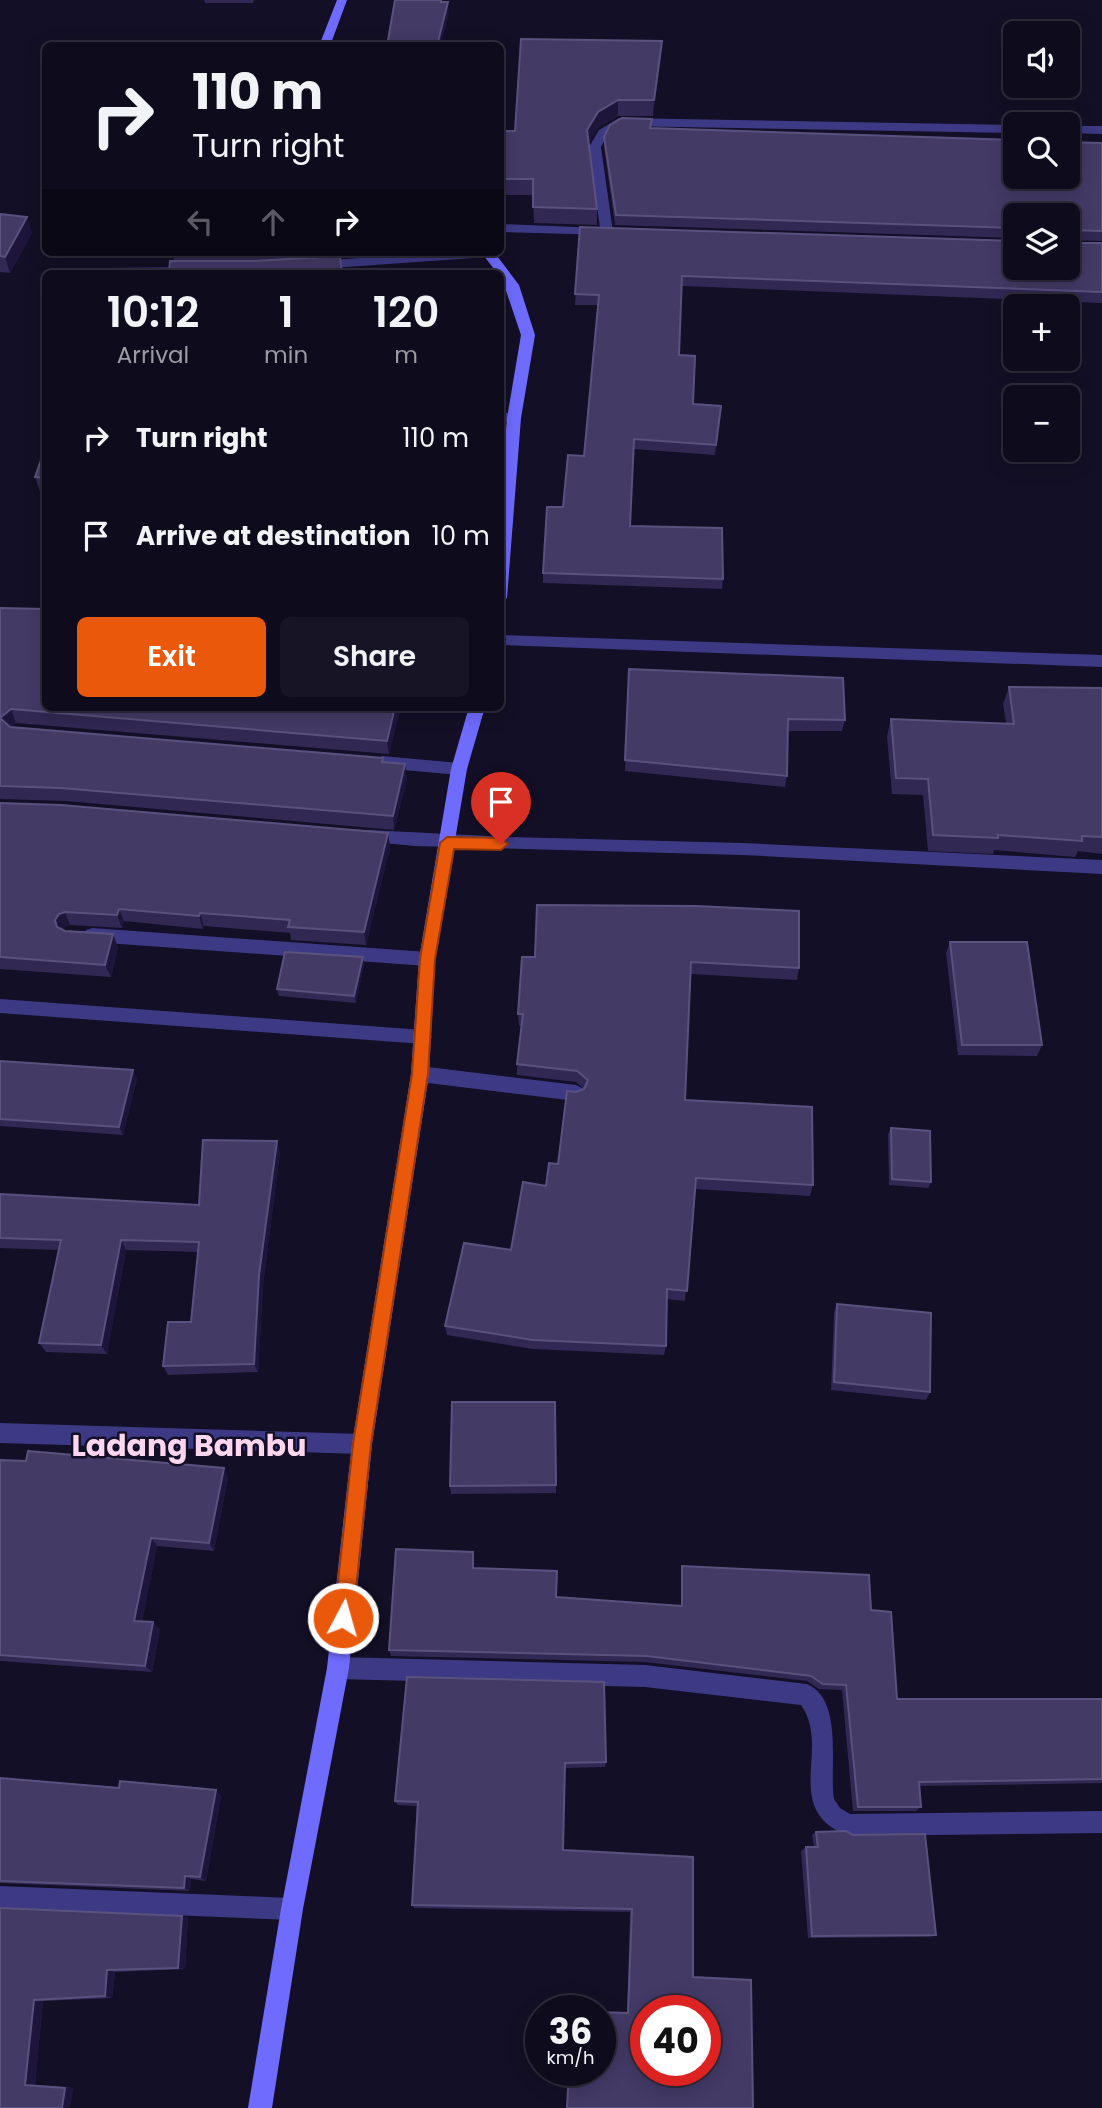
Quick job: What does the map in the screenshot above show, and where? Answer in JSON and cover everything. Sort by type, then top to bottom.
[{"type":"street","points":[[326,42],[342,0]]},
{"type":"street","points":[[504,228],[614,232],[595,147],[603,132],[619,122],[1003,128]]},
{"type":"street","points":[[1080,130],[1102,130]]},
{"type":"street","points":[[297,266],[433,256]]},
{"type":"street","points":[[490,256],[501,270]]},
{"type":"street","points":[[504,274],[513,285],[528,335],[507,417],[504,495]]},
{"type":"street","points":[[504,640],[1102,661]]},
{"type":"street","points":[[260,2108],[292,1909],[338,1668],[362,1444],[420,1074],[427,959],[459,769],[476,711]]},
{"type":"street","points":[[362,761],[459,769]]},
{"type":"street","points":[[352,835],[447,843],[742,849],[983,864],[1102,867]]},
{"type":"street","points":[[71,934],[427,959]]},
{"type":"street","points":[[0,1006],[423,1037]]},
{"type":"street","points":[[420,1074],[576,1093]]},
{"type":"street","points":[[0,1433],[362,1444]]},
{"type":"street","points":[[338,1668],[645,1676],[807,1695],[817,1703],[822,1716],[822,1794],[826,1812],[837,1822],[848,1825],[1102,1822]]},
{"type":"street","points":[[0,1897],[292,1909]]},
{"type":"building","points":[[395,0],[448,2],[438,42],[388,42]]},
{"type":"building","points":[[521,39],[662,41],[654,100],[618,100],[598,112],[587,130],[597,209],[533,207],[533,179],[504,179],[504,131],[515,131]]},
{"type":"building","points":[[622,118],[652,119],[650,128],[1003,140],[1003,189],[1080,189],[1080,142],[1102,143],[1102,231],[1080,230],[1080,203],[1003,203],[1003,228],[616,215],[604,137],[610,125]]},
{"type":"building","points":[[0,214],[27,217],[5,257],[0,256]]},
{"type":"building","points":[[580,227],[1003,241],[1003,280],[1080,280],[1080,243],[1102,243],[1102,292],[682,276],[679,355],[695,356],[693,404],[721,406],[716,445],[634,439],[630,526],[722,528],[723,579],[543,573],[547,507],[563,507],[568,455],[584,456],[599,295],[575,294]]},
{"type":"building","points":[[340,256],[342,270],[169,270],[170,261],[254,261]]},
{"type":"building","points":[[42,457],[42,478],[35,477]]},
{"type":"building","points":[[0,608],[42,609],[42,711],[394,711],[387,741],[11,709],[0,718]]},
{"type":"building","points":[[629,669],[843,678],[845,720],[788,719],[787,776],[625,760]]},
{"type":"building","points":[[1009,687],[1102,688],[1102,837],[1082,836],[1082,841],[998,835],[998,838],[933,835],[928,779],[896,778],[891,719],[1014,724]]},
{"type":"building","points":[[0,718],[10,727],[383,758],[382,762],[405,764],[393,816],[61,788],[0,786]]},
{"type":"building","points":[[0,803],[61,805],[388,833],[364,932],[288,927],[290,920],[200,913],[199,916],[119,909],[117,915],[65,912],[59,914],[55,920],[57,927],[65,931],[113,934],[105,965],[0,957]]},
{"type":"building","points":[[537,905],[696,906],[799,911],[799,968],[691,962],[685,1100],[812,1107],[813,1185],[696,1178],[687,1291],[667,1289],[666,1346],[533,1340],[445,1326],[464,1243],[511,1250],[523,1182],[546,1186],[549,1163],[558,1164],[567,1091],[584,1089],[588,1080],[577,1071],[517,1064],[523,1014],[518,1014],[522,957],[535,957]]},
{"type":"building","points":[[950,942],[1027,942],[1042,1045],[962,1045]]},
{"type":"building","points":[[285,952],[363,957],[354,996],[277,989]]},
{"type":"building","points":[[0,1061],[133,1070],[119,1127],[0,1119]]},
{"type":"building","points":[[891,1128],[930,1131],[931,1182],[892,1179]]},
{"type":"building","points":[[203,1140],[277,1141],[259,1275],[254,1364],[163,1366],[168,1322],[191,1322],[199,1242],[121,1240],[101,1345],[39,1343],[61,1240],[0,1238],[0,1194],[199,1205]]},
{"type":"building","points":[[837,1304],[931,1313],[930,1392],[834,1382]]},
{"type":"building","points":[[452,1402],[555,1402],[556,1485],[450,1486]]},
{"type":"building","points":[[28,1451],[224,1468],[209,1543],[151,1538],[134,1621],[153,1622],[145,1666],[0,1655],[0,1460],[26,1461]]},
{"type":"building","points":[[396,1549],[473,1552],[473,1568],[557,1571],[556,1597],[682,1606],[682,1566],[869,1575],[871,1610],[891,1612],[897,1699],[1102,1699],[1102,1779],[919,1782],[921,1807],[858,1807],[846,1685],[823,1684],[811,1676],[647,1656],[389,1650]]},
{"type":"building","points":[[407,1677],[604,1682],[606,1762],[565,1763],[563,1850],[693,1857],[693,1977],[751,1980],[753,2108],[567,2108],[568,2086],[616,2086],[616,2013],[628,2013],[632,1909],[412,1905],[418,1802],[395,1801]]},
{"type":"building","points":[[0,1778],[119,1788],[120,1781],[216,1790],[200,1877],[185,1876],[184,1888],[0,1881]]},
{"type":"building","points":[[846,1831],[853,1835],[925,1834],[936,1935],[812,1936],[806,1847],[818,1847],[816,1832]]},
{"type":"building","points":[[0,1908],[182,1916],[178,1968],[107,1970],[105,1996],[34,2000],[25,2085],[65,2088],[62,2108],[0,2108]]},
{"type":"district","name":"Ladang Bambu","points":[[189,1445]]},
{"type":"route","points":[[343,1618],[362,1444],[420,1074],[427,959],[447,843],[501,844]]}]
